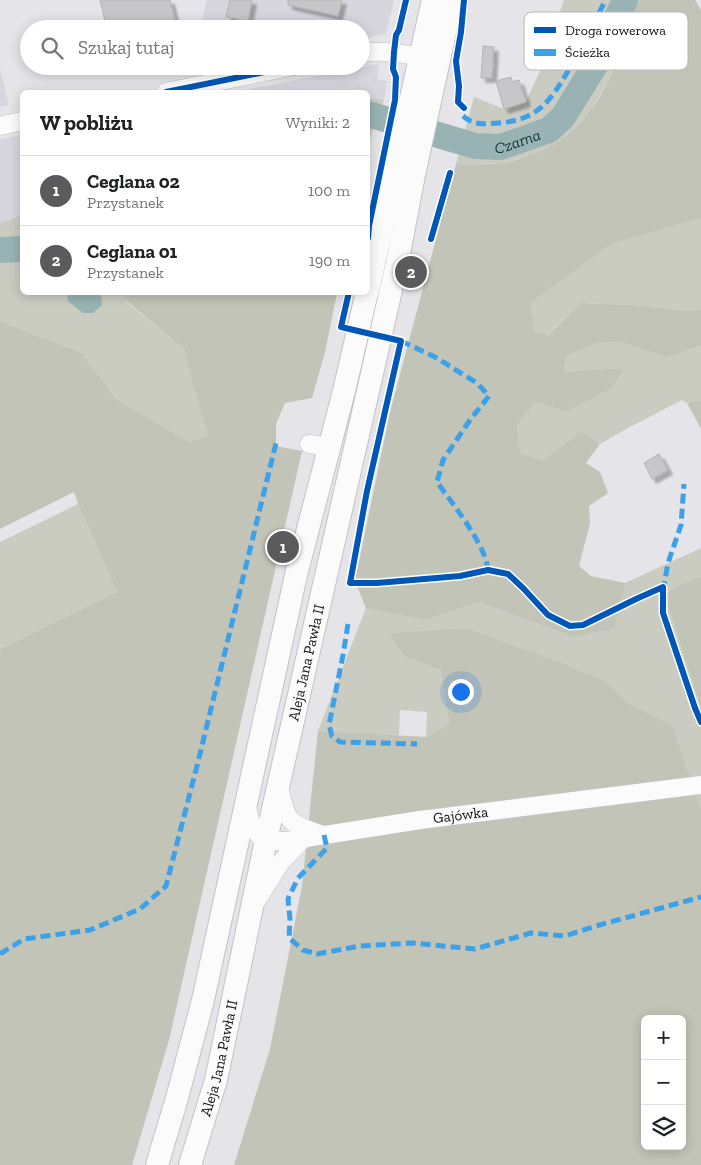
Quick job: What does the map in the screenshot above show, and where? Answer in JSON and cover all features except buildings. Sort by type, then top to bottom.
[{"type":"main road","points":[[418,109],[420,57],[433,0]]},
{"type":"main road","points":[[408,158],[418,109],[452,0]]},
{"type":"main road","name":"Aleja Jana Pawła II","points":[[370,281],[408,158]]},
{"type":"main road","name":"Aleja Jana Pawła II","points":[[190,1165],[216,1080],[266,840],[398,259],[408,158]]},
{"type":"main road","name":"Aleja Jana Pawła II","points":[[157,1165],[203,1000],[296,575],[319,446],[350,365],[366,295]]},
{"type":"street","points":[[370,52],[387,51],[420,57]]},
{"type":"street","points":[[176,90],[250,75]]},
{"type":"street","points":[[0,126],[20,121]]},
{"type":"street","name":"Gajówka","points":[[266,840],[287,841],[420,820],[701,786]]},
{"type":"street","points":[[279,787],[287,817],[294,824],[324,835]]},
{"type":"street","points":[[247,802],[248,813],[252,823],[258,833],[266,840]]},
{"type":"street","points":[[251,909],[281,862],[303,839]]},
{"type":"shaded area","points":[[207,0],[394,0],[386,34],[370,37],[370,20],[202,20]]},
{"type":"shaded area","points":[[564,0],[639,0],[634,12],[560,12]]},
{"type":"shaded area","points":[[639,0],[695,0],[701,10],[701,218],[612,244],[530,303],[534,331],[548,335],[581,303],[633,305],[688,311],[701,309],[701,345],[667,358],[621,342],[596,343],[567,356],[564,372],[606,369],[623,370],[613,387],[567,412],[535,402],[517,425],[520,453],[542,461],[581,431],[600,444],[586,463],[600,472],[608,493],[589,506],[590,523],[579,566],[591,576],[625,583],[615,629],[574,637],[479,602],[425,620],[366,608],[355,581],[390,412],[456,164],[505,163],[542,151],[554,144],[575,128],[593,108],[612,70],[688,70],[688,12],[634,12]]},
{"type":"shaded area","points":[[379,64],[377,79],[387,81],[384,100],[370,98],[370,90],[245,90],[322,75],[370,75],[370,66]]},
{"type":"shaded area","points":[[0,69],[9,105],[0,106]]},
{"type":"shaded area","points":[[540,70],[612,70],[608,81],[590,112],[563,139],[544,151],[503,163],[456,164],[474,97],[504,109],[526,102]]},
{"type":"shaded area","points":[[370,98],[384,100],[370,141]]},
{"type":"shaded area","points":[[20,135],[20,216],[0,223],[0,139]]},
{"type":"shaded area","points":[[20,216],[20,295],[125,295],[124,300],[184,349],[199,407],[210,436],[189,442],[117,400],[82,353],[0,321],[0,223]]},
{"type":"shaded area","points":[[701,218],[701,309],[688,311],[633,305],[581,303],[547,335],[534,331],[529,303],[612,244]]},
{"type":"shaded area","points":[[125,295],[337,295],[325,352],[312,398],[285,403],[276,424],[276,446],[302,451],[169,1040],[132,1165],[0,1165],[0,649],[117,592],[74,492],[0,529],[0,321],[82,353],[117,400],[189,442],[209,436],[199,407],[184,349],[124,299]]},
{"type":"shaded area","points":[[621,342],[667,358],[701,345],[701,400],[687,403],[682,400],[600,444],[581,431],[542,461],[520,454],[517,425],[535,402],[567,412],[606,369],[564,373],[567,356],[595,343]]},
{"type":"shaded area","points":[[701,400],[701,429],[687,403]]},
{"type":"shaded area","points":[[78,504],[117,592],[0,649],[0,542]]},
{"type":"shaded area","points":[[701,548],[701,576],[664,595],[701,708],[701,808],[670,724],[629,704],[606,681],[465,628],[389,633],[404,657],[441,670],[449,725],[426,737],[427,712],[400,710],[399,736],[318,731],[366,608],[425,620],[479,602],[574,637],[615,629],[625,583]]},
{"type":"shaded area","points":[[701,576],[701,708],[664,594]]},
{"type":"shaded area","points":[[465,628],[606,681],[629,704],[671,724],[701,808],[701,1165],[234,1165],[270,1049],[302,886],[318,731],[426,737],[449,724],[441,670],[404,657],[389,633]]},
{"type":"water","points":[[67,295],[101,295],[102,305],[93,313],[83,313],[68,301]]},
{"type":"waterway","name":"Czarna","points":[[620,12],[625,0]]},
{"type":"waterway","name":"Czarna","points":[[370,115],[475,146],[501,147],[549,130],[563,117],[592,70]]},
{"type":"waterway","name":"Czarna","points":[[0,250],[20,249]]},
{"type":"marked path","points":[[599,12],[606,0]]},
{"type":"marked path","points":[[463,116],[479,124],[504,123],[527,117],[540,108],[554,93],[569,70]]},
{"type":"marked path","points":[[401,341],[435,357],[477,383],[489,396],[443,460],[437,482],[475,537],[486,560],[488,570]]},
{"type":"marked path","points":[[0,954],[24,939],[90,930],[140,909],[166,886],[277,439]]},
{"type":"marked path","points":[[663,591],[668,563],[681,525],[684,484]]},
{"type":"marked path","points":[[348,624],[329,725],[332,736],[340,742],[417,744]]},
{"type":"marked path","points":[[324,835],[327,848],[298,878],[288,899],[289,938],[303,950],[317,954],[360,946],[412,943],[475,949],[531,933],[565,936],[701,897]]},
{"type":"cycle path","points":[[370,221],[395,100],[394,52],[396,35],[399,30],[406,0]]},
{"type":"cycle path","points":[[464,0],[456,61],[459,86],[458,102],[464,108]]},
{"type":"cycle path","points":[[176,90],[250,75]]},
{"type":"cycle path","points":[[431,239],[450,173]]},
{"type":"cycle path","points":[[348,295],[341,327],[401,341],[367,491],[350,583],[377,583],[460,576],[488,570],[508,574],[548,615],[570,626],[583,625],[663,587],[663,613],[701,722]]},
{"type":"place","name":"Ceglana 01","points":[[411,272]]},
{"type":"place","name":"Ceglana 02","points":[[283,547]]}]
